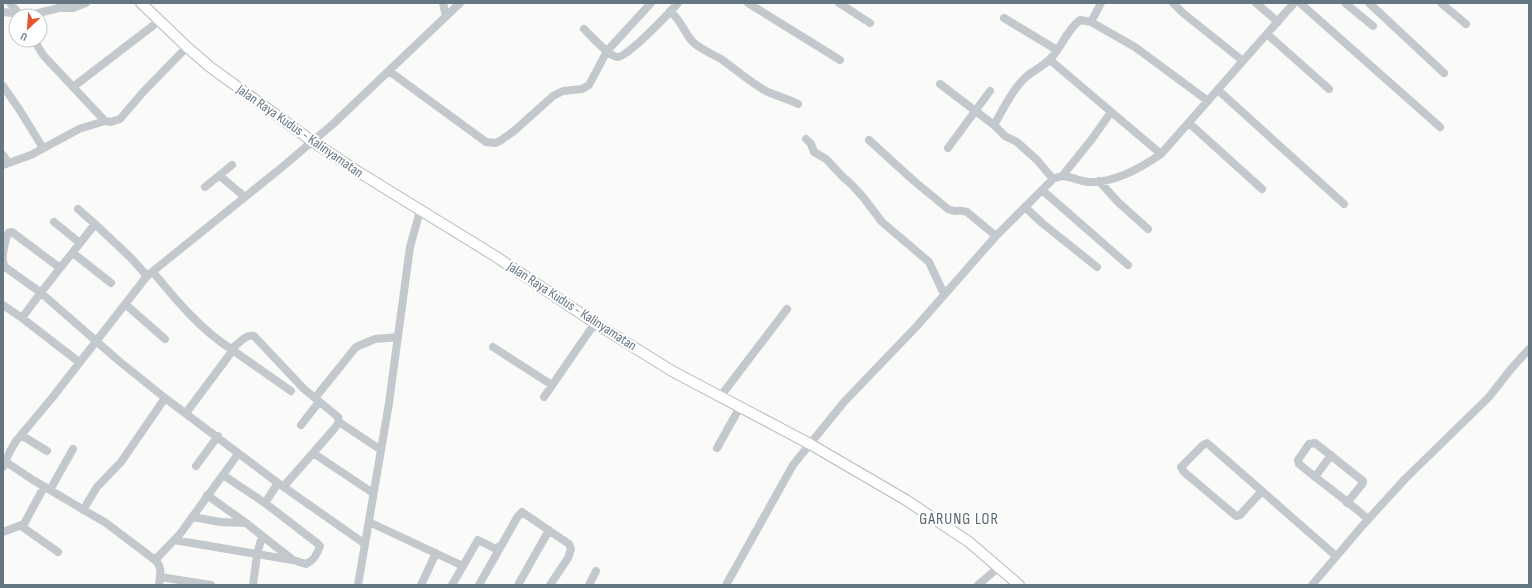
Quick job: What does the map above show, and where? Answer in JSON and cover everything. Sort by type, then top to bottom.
[{"type":"main road","name":"Jalan Raya Kudus - Kalinyamatan","points":[[141,3],[186,47],[230,82],[357,172],[495,256],[595,323],[672,371],[810,444],[906,500],[959,534],[1019,585]]},
{"type":"street","points":[[48,11],[59,8],[73,8],[86,3]]},
{"type":"street","points":[[443,3],[446,16]]},
{"type":"street","points":[[211,585],[160,581],[160,567],[155,560],[116,530],[4,463],[13,445],[150,274],[245,197],[351,107],[460,3]]},
{"type":"street","points":[[389,71],[486,142],[500,142],[553,96],[563,91],[582,89],[589,85],[607,51],[651,3]]},
{"type":"street","points":[[584,30],[615,58],[620,57],[626,54],[678,3]]},
{"type":"street","points":[[748,3],[840,60]]},
{"type":"street","points":[[839,3],[870,23]]},
{"type":"street","points":[[1091,22],[1102,3]]},
{"type":"street","points":[[1173,3],[1183,13],[1243,61]]},
{"type":"street","points":[[1256,3],[1278,22]]},
{"type":"street","points":[[1063,175],[1083,181],[1099,181],[1126,174],[1161,154],[1294,3]]},
{"type":"street","points":[[1300,3],[1440,127]]},
{"type":"street","points":[[1346,3],[1373,26]]},
{"type":"street","points":[[1369,3],[1444,73]]},
{"type":"street","points":[[1441,3],[1466,24]]},
{"type":"street","points":[[670,11],[678,18],[689,37],[698,47],[720,59],[764,90],[787,98],[798,104]]},
{"type":"street","points":[[1004,18],[1057,50]]},
{"type":"street","points":[[994,125],[1008,100],[1024,79],[1050,60],[1066,34],[1074,24],[1080,20],[1091,22],[1136,47],[1208,101]]},
{"type":"street","points":[[73,87],[159,21]]},
{"type":"street","points":[[1267,34],[1329,89]]},
{"type":"street","points":[[5,161],[31,155],[79,129],[105,121],[111,122],[120,119],[144,91],[186,47]]},
{"type":"street","points":[[39,48],[43,55],[105,121]]},
{"type":"street","points":[[1050,60],[1161,154]]},
{"type":"street","points":[[940,84],[994,125],[1005,136],[1018,142],[1037,160],[1053,179]]},
{"type":"street","points":[[3,86],[43,148]]},
{"type":"street","points":[[1218,90],[1344,204]]},
{"type":"street","points":[[948,148],[990,91]]},
{"type":"street","points":[[726,585],[793,465],[844,402],[916,327],[996,236],[1053,179],[1063,175],[1092,139],[1111,112]]},
{"type":"street","points":[[1189,123],[1262,189]]},
{"type":"street","points":[[806,139],[811,144],[814,152],[826,159],[863,197],[882,222],[930,262],[944,294]]},
{"type":"street","points":[[869,140],[914,181],[948,209],[955,212],[961,210],[967,212],[996,236]]},
{"type":"street","points":[[205,187],[232,165]]},
{"type":"street","points":[[220,176],[245,197]]},
{"type":"street","points":[[1099,181],[1118,202],[1148,229]]},
{"type":"street","points":[[1042,190],[1128,265]]},
{"type":"street","points":[[1025,207],[1042,223],[1097,267]]},
{"type":"street","points":[[78,209],[224,344],[291,391]]},
{"type":"street","points":[[358,585],[389,403],[410,247],[420,211]]},
{"type":"street","points":[[54,222],[80,243]]},
{"type":"street","points":[[22,318],[40,292],[95,224]]},
{"type":"street","points":[[60,268],[12,232],[8,233],[4,256],[4,266],[40,292],[119,361],[165,398],[218,436],[238,454],[365,544]]},
{"type":"street","points":[[73,253],[111,283]]},
{"type":"street","points":[[125,304],[165,339]]},
{"type":"street","points":[[3,305],[79,362]]},
{"type":"street","points":[[720,397],[787,309]]},
{"type":"street","points":[[544,397],[595,323]]},
{"type":"street","points":[[186,413],[232,350],[250,335],[254,336],[304,389],[338,417],[339,422],[381,450]]},
{"type":"street","points":[[301,425],[356,346],[375,339],[398,337]]},
{"type":"street","points":[[493,347],[552,385]]},
{"type":"street","points":[[1312,585],[1368,519],[1405,479],[1489,397],[1511,369],[1529,350]]},
{"type":"street","points":[[83,510],[97,487],[121,462],[165,398]]},
{"type":"street","points":[[717,448],[740,407]]},
{"type":"street","points":[[264,503],[313,453],[339,422]]},
{"type":"street","points":[[21,435],[47,451]]},
{"type":"street","points":[[196,466],[218,436]]},
{"type":"street","points":[[1261,492],[1240,515],[1236,516],[1184,472],[1181,467],[1202,445],[1207,443],[1261,492],[1336,556]]},
{"type":"street","points":[[1347,503],[1363,482],[1315,443],[1309,444],[1298,462],[1315,477],[1347,503],[1368,519]]},
{"type":"street","points":[[3,532],[21,526],[29,517],[73,448]]},
{"type":"street","points":[[313,453],[374,493]]},
{"type":"street","points":[[155,560],[174,540],[238,454]]},
{"type":"street","points":[[1315,477],[1331,456]]},
{"type":"street","points":[[207,495],[293,560],[306,564],[313,559],[320,546],[264,503],[223,475]]},
{"type":"street","points":[[479,585],[500,546],[522,512],[528,514],[569,544],[571,549],[568,558],[550,585]]},
{"type":"street","points":[[192,517],[221,522],[246,523]]},
{"type":"street","points":[[369,522],[463,566]]},
{"type":"street","points":[[21,526],[58,552]]},
{"type":"street","points":[[518,585],[549,530]]},
{"type":"street","points":[[253,585],[257,555],[262,536]]},
{"type":"street","points":[[174,540],[293,560]]},
{"type":"street","points":[[452,585],[478,540],[496,549],[500,546]]},
{"type":"street","points":[[421,585],[436,553]]},
{"type":"street","points":[[978,585],[998,567]]},
{"type":"street","points":[[589,585],[596,571]]},
{"type":"district","name":"GARUNG LOR","points":[[959,519]]}]
